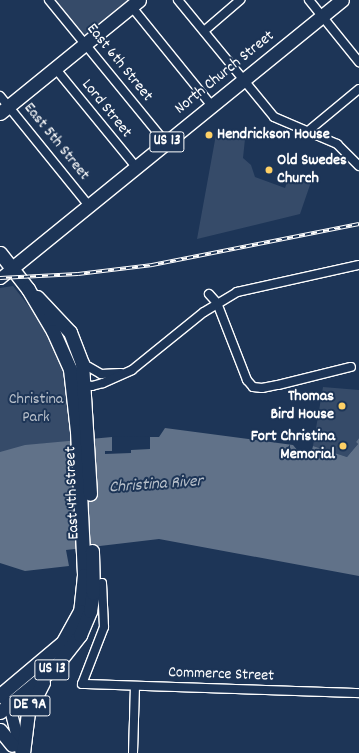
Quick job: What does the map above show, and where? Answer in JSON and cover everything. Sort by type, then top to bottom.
[{"type":"main road","name":"North Church Street","points":[[0,278],[342,0]]},
{"type":"main road","points":[[4,110],[135,3]]},
{"type":"main road","name":"East 4th Street","points":[[0,253],[28,289],[82,388],[77,431],[84,575],[83,617]]},
{"type":"main road","name":"East 4th Street","points":[[28,289],[50,307],[70,332],[82,363],[82,388],[94,579],[83,617]]},
{"type":"main road","name":"US 13","points":[[4,709],[55,667],[73,646],[83,617]]},
{"type":"main road","name":"US 13","points":[[0,695],[57,649],[83,617]]},
{"type":"main road","name":"DE 9A","points":[[17,751],[31,702],[55,667]]},
{"type":"main road","name":"DE 9A","points":[[0,695],[17,751]]},
{"type":"main road","points":[[0,730],[17,751]]},
{"type":"street","name":"East 6th Street","points":[[49,0],[166,143]]},
{"type":"street","points":[[178,0],[274,117],[339,145],[359,166]]},
{"type":"street","points":[[204,31],[240,0]]},
{"type":"street","points":[[309,0],[359,62]]},
{"type":"street","points":[[135,3],[212,106]]},
{"type":"street","name":"Lord Street","points":[[55,68],[136,168]]},
{"type":"street","points":[[307,132],[359,89]]},
{"type":"street","name":"East 5th Street","points":[[0,96],[4,110],[89,206]]},
{"type":"street","points":[[82,388],[103,383],[132,370],[217,303],[237,292],[359,265]]},
{"type":"street","points":[[209,294],[217,303],[247,380],[253,387],[273,386],[351,367]]},
{"type":"street","points":[[82,363],[101,374],[132,370]]},
{"type":"street","name":"Commerce Street","points":[[102,583],[104,627],[82,684],[359,693]]},
{"type":"street","points":[[133,753],[135,686]]},
{"type":"green space","points":[[55,0],[133,0],[86,39]]},
{"type":"green space","points":[[217,129],[245,139],[243,158],[251,165],[255,177],[285,188],[290,174],[311,182],[300,214],[197,239]]},
{"type":"green space","name":"Christina Park","points":[[13,286],[38,318],[59,358],[71,394],[73,442],[41,444],[0,456],[0,288]]},
{"type":"green space","points":[[323,387],[359,390],[359,438],[356,442],[358,444],[347,457],[313,446]]},
{"type":"water","name":"Christina River","points":[[165,428],[293,445],[298,451],[311,454],[313,446],[347,457],[358,444],[356,442],[359,438],[359,576],[159,539],[66,550],[69,566],[25,571],[0,563],[0,452],[25,445],[112,437],[159,437]]},
{"type":"pier","points":[[150,436],[150,449],[131,450],[131,453],[105,454],[105,451],[112,451],[112,437]]},
{"type":"railway","points":[[0,278],[78,274],[152,265],[359,224]]},
{"type":"place","name":"Hendrickson House","points":[[209,135]]},
{"type":"place","name":"Old Swedes Church","points":[[269,170]]},
{"type":"place","name":"Thomas Bird House","points":[[342,406]]},
{"type":"place","name":"Fort Christina Memorial","points":[[343,446]]}]
